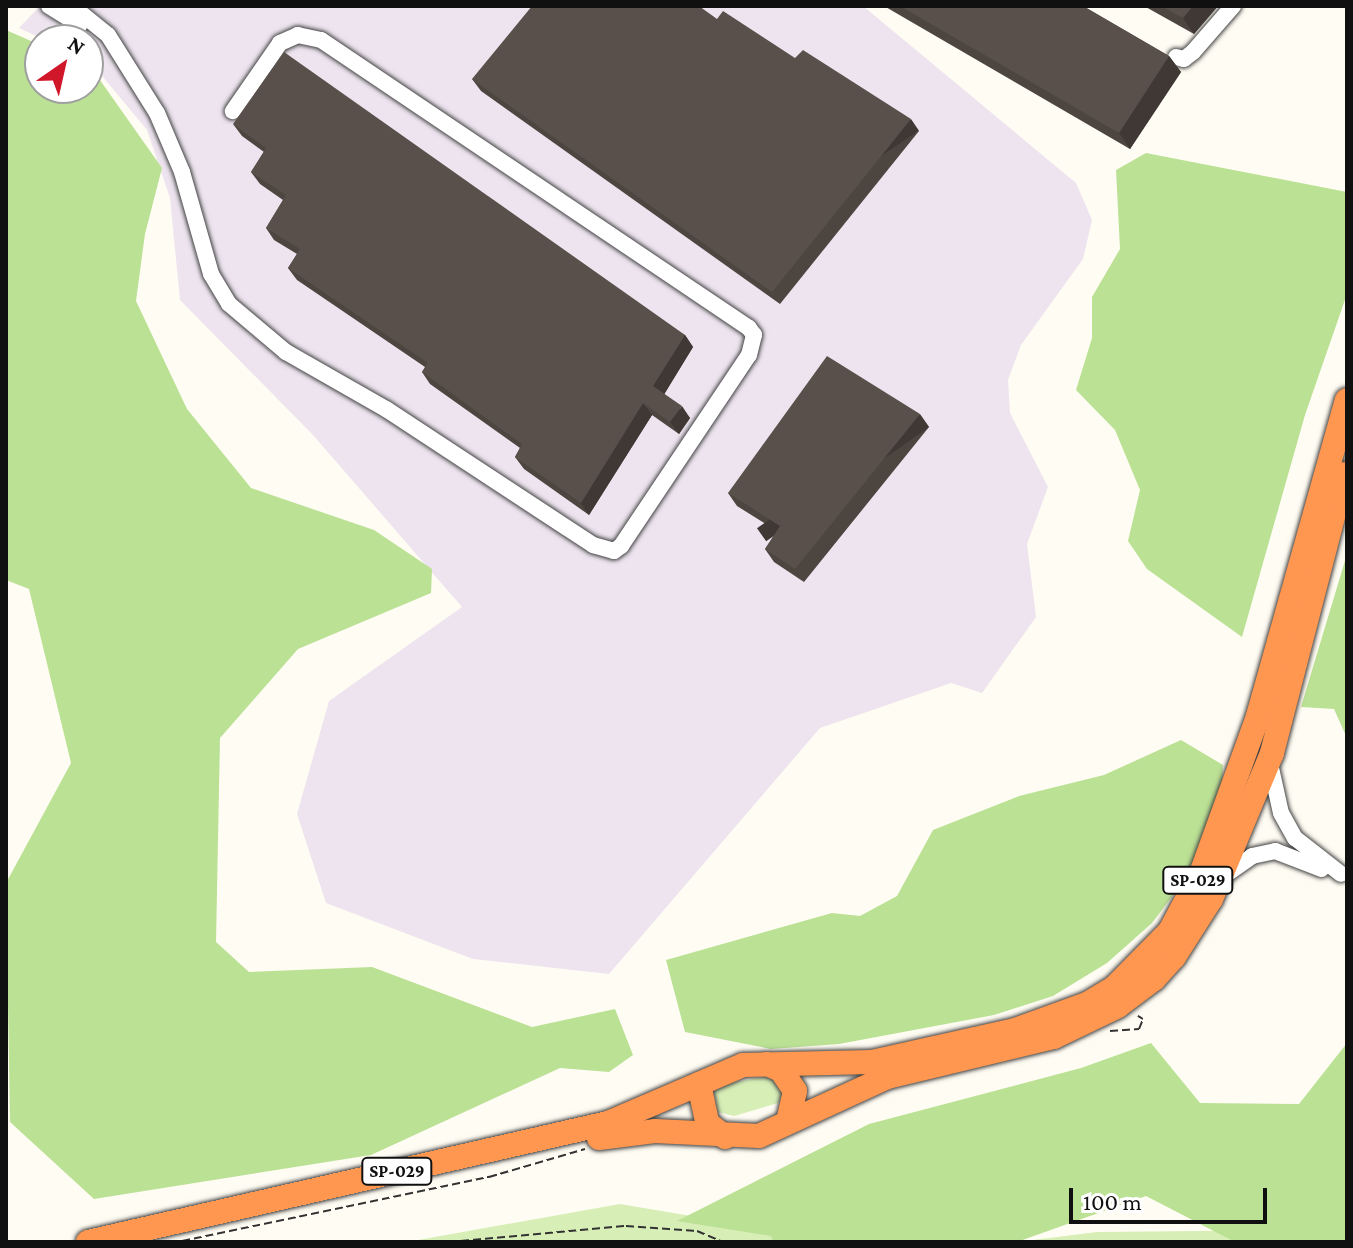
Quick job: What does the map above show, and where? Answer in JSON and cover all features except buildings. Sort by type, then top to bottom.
[{"type":"highway","name":"SP-029","points":[[88,1242],[608,1123],[729,1068],[763,1063],[833,1066],[872,1062],[1015,1030],[1087,1004],[1115,987],[1154,951],[1187,904],[1258,716],[1347,400]]},
{"type":"highway","name":"SP-029","points":[[152,1242],[605,1137],[655,1131],[725,1137],[759,1136],[887,1077],[1020,1047],[1084,1025],[1138,992],[1174,957],[1220,879],[1269,759],[1347,460]]},
{"type":"highway","points":[[763,1063],[791,1080],[796,1104],[788,1122]]},
{"type":"highway","points":[[699,1084],[707,1123],[725,1137]]},
{"type":"street","points":[[49,6],[131,66]]},
{"type":"street","points":[[72,6],[108,35],[131,66],[182,172],[211,274],[229,304],[286,352],[386,409],[593,545],[614,551],[621,546],[749,355],[754,335],[749,328],[321,40],[298,35],[280,43],[233,111]]},
{"type":"street","points":[[1176,57],[1193,52],[1233,6]]},
{"type":"street","points":[[1220,879],[1252,856],[1275,851],[1341,874],[1295,838],[1281,813],[1269,759]]},
{"type":"path","points":[[1121,1023],[1109,1031],[1139,1029],[1143,1019],[1133,1015]]},
{"type":"path","points":[[449,1242],[626,1226],[697,1231],[723,1242]]},
{"type":"path","points":[[599,1242],[688,1242]]},
{"type":"shaded area","points":[[40,6],[863,6],[1076,183],[1092,220],[1083,259],[1021,345],[1008,380],[1010,413],[1048,487],[1027,544],[1036,617],[982,693],[951,683],[820,728],[609,974],[473,959],[326,903],[297,814],[329,701],[462,607],[313,435],[180,300],[170,198],[147,130],[104,78],[104,24],[24,24],[24,30],[19,28]]},
{"type":"green space","points":[[6,30],[24,38],[24,104],[104,104],[104,86],[162,168],[145,234],[136,301],[187,409],[251,488],[374,530],[432,569],[431,593],[298,649],[220,738],[216,942],[249,972],[372,967],[532,1027],[615,1009],[633,1055],[609,1072],[560,1068],[371,1155],[94,1199],[10,1122],[6,883],[71,763],[29,589],[6,580]]},
{"type":"green space","points":[[1146,153],[1347,192],[1347,294],[1305,415],[1242,637],[1147,569],[1128,541],[1140,490],[1115,430],[1076,390],[1092,338],[1092,297],[1120,249],[1116,170]]},
{"type":"green space","points":[[1347,554],[1347,738],[1334,709],[1301,707]]},
{"type":"green space","points":[[1181,740],[1223,765],[1220,819],[1193,869],[1152,923],[1107,963],[1053,996],[994,1015],[839,1044],[771,1049],[685,1032],[666,960],[832,913],[860,916],[897,896],[933,830],[1019,796],[1104,775]]},
{"type":"green space","points":[[1151,1043],[1200,1103],[1299,1104],[1347,1043],[1347,1242],[1235,1242],[1146,1196],[1017,1242],[773,1242],[771,1236],[677,1221],[869,1124],[1081,1068]]},
{"type":"green space","points":[[769,1076],[780,1079],[785,1096],[778,1103],[734,1116],[718,1112],[714,1092],[724,1084]]},
{"type":"green space","points":[[620,1204],[846,1242],[407,1242]]},
{"type":"green space","points":[[1292,1230],[1301,1242],[1017,1242],[1097,1232]]}]
